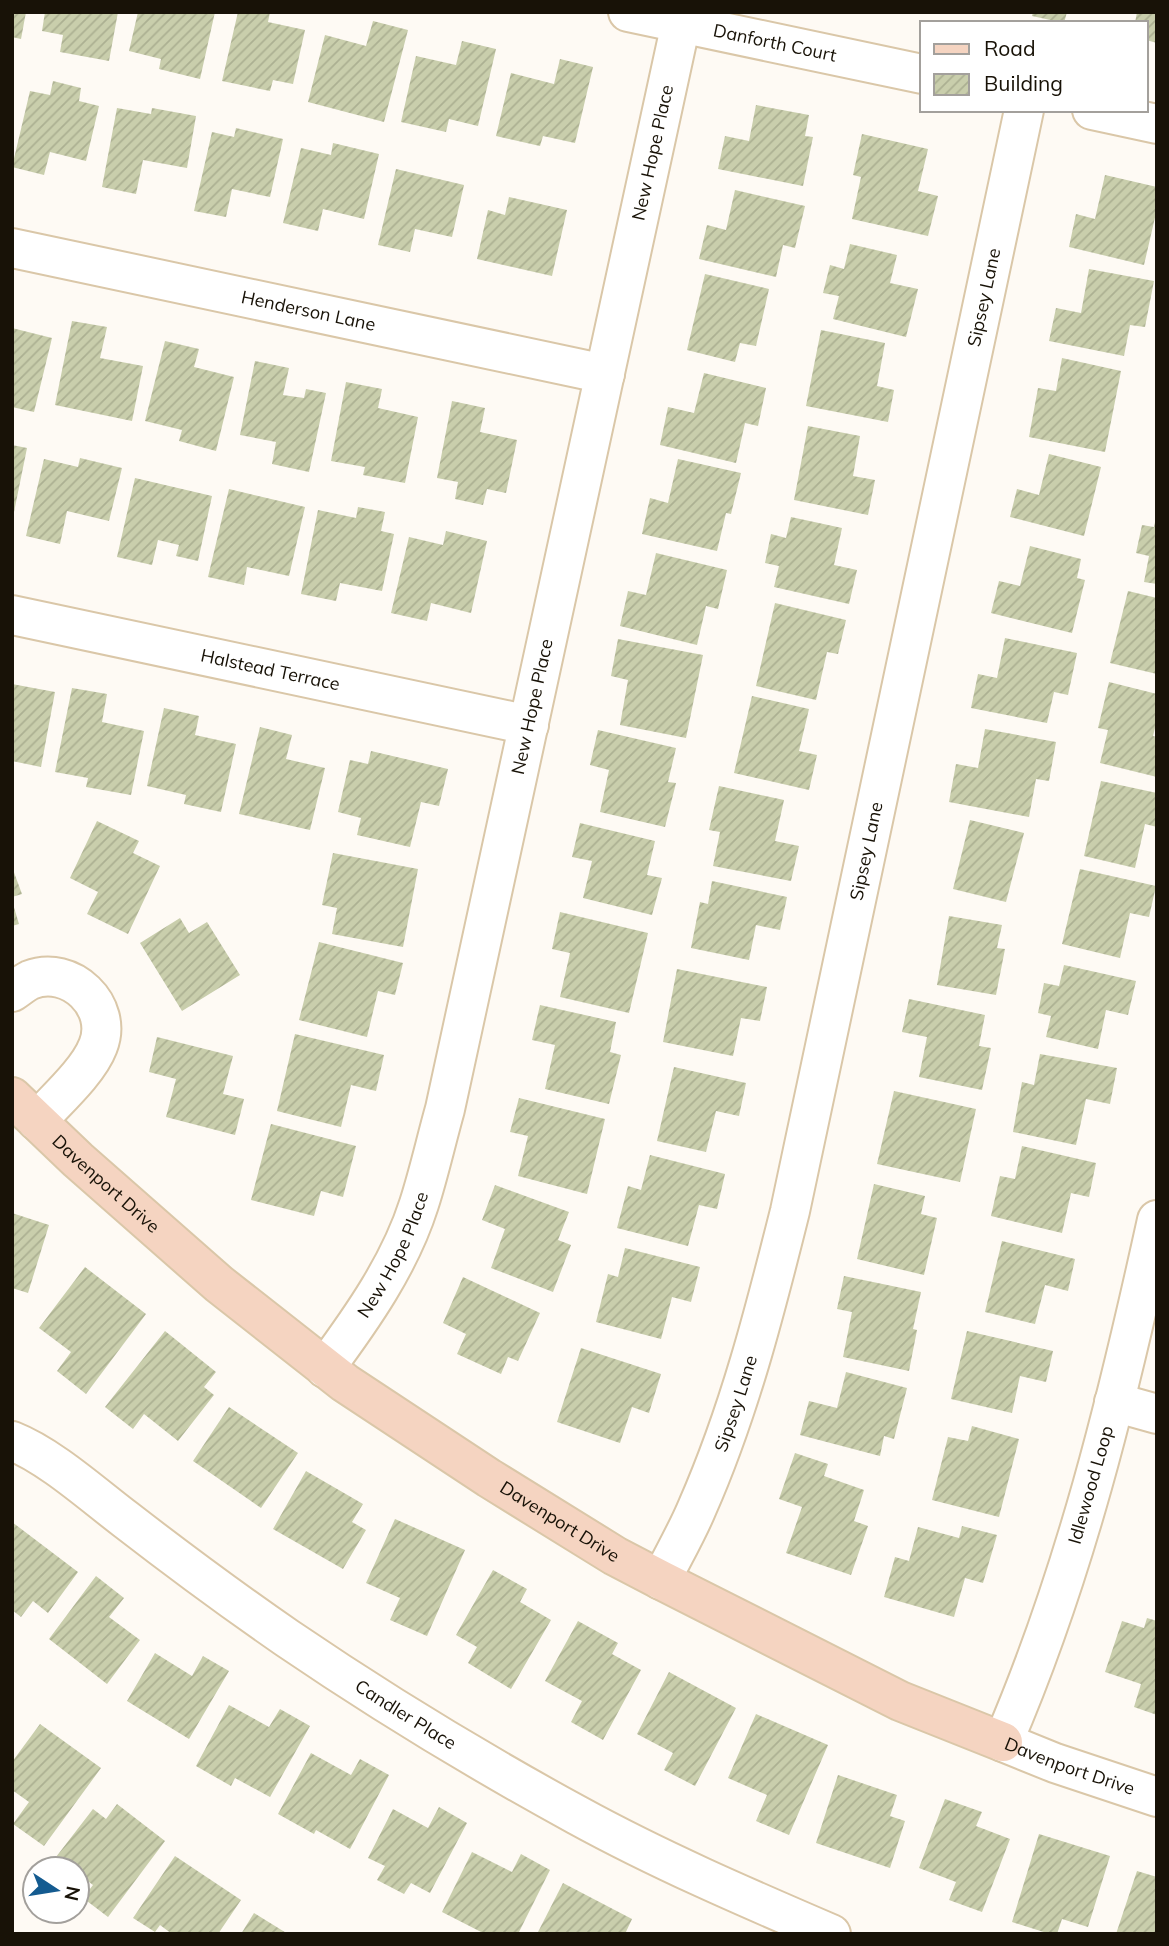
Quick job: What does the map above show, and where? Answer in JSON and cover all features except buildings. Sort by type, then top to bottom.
[{"type":"street","name":"Danforth Court","points":[[628,12],[920,74]]},
{"type":"street","name":"New Hope Place","points":[[325,1368],[356,1327],[388,1275],[419,1206],[445,1109],[681,23]]},
{"type":"street","name":"Sipsey Lane","points":[[661,1580],[697,1509],[721,1449],[768,1299],[790,1211],[1024,112]]},
{"type":"street","points":[[1101,112],[1157,124]]},
{"type":"street","name":"Henderson Lane","points":[[12,248],[605,374]]},
{"type":"street","name":"Halstead Terrace","points":[[12,615],[529,725]]},
{"type":"street","name":"Davenport Drive","points":[[12,992],[31,980],[54,976],[76,983],[93,999],[101,1021],[99,1045],[87,1065],[25,1109],[219,1284],[345,1384],[489,1478],[615,1556],[661,1580],[900,1701],[1055,1763],[1157,1797]]},
{"type":"street","name":"Idlewood Loop","points":[[1003,1742],[1034,1670],[1082,1521],[1114,1402],[1157,1220]]},
{"type":"street","points":[[1114,1402],[1157,1414]]},
{"type":"street","name":"Candler Place","points":[[12,1441],[28,1447],[215,1589],[339,1673],[456,1746],[579,1816],[646,1850],[831,1934]]}]
